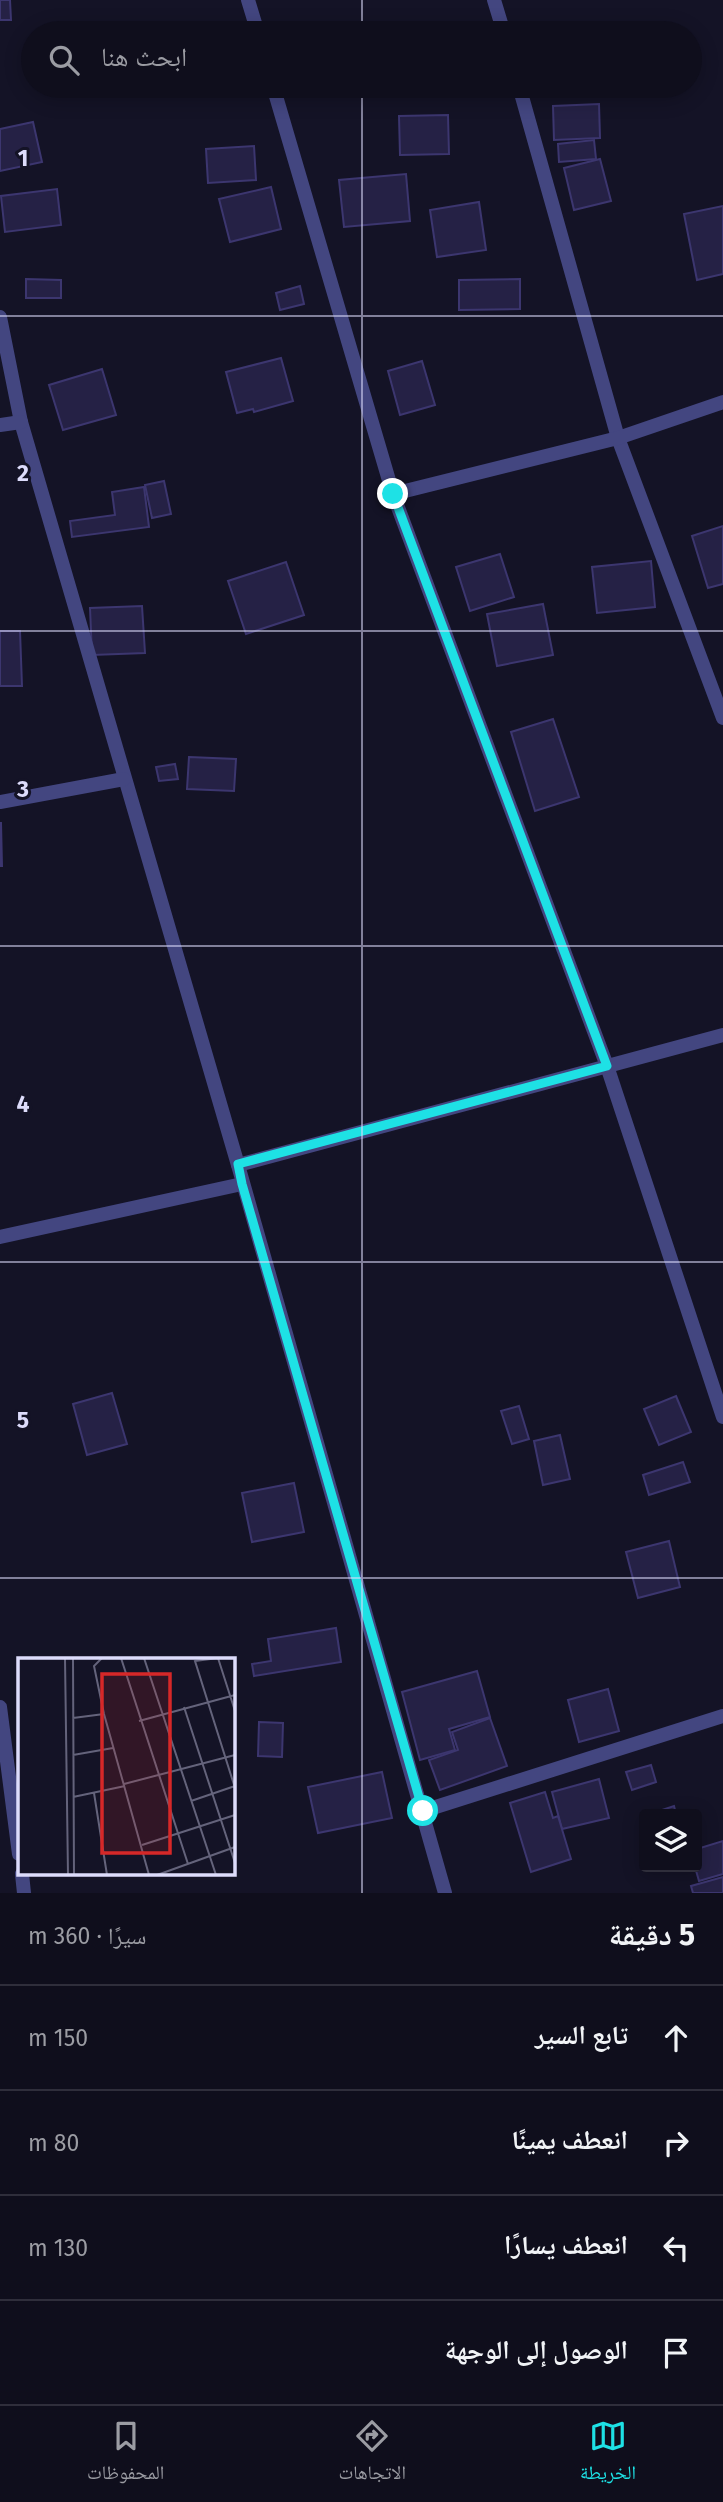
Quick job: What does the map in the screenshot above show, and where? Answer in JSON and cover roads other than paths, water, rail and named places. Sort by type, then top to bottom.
[{"type":"street","points":[[248,0],[254,21]]},
{"type":"street","points":[[494,0],[500,21]]},
{"type":"street","points":[[277,98],[393,494],[607,1066],[723,1417]]},
{"type":"street","points":[[522,98],[618,438],[723,718]]},
{"type":"street","points":[[0,317],[21,422],[238,1164],[445,1893]]},
{"type":"street","points":[[393,494],[618,438],[723,402]]},
{"type":"street","points":[[0,425],[21,422]]},
{"type":"street","points":[[0,802],[124,779]]},
{"type":"street","points":[[238,1164],[723,1035]]},
{"type":"street","points":[[0,1237],[242,1184]]},
{"type":"street","points":[[0,1707],[18,1846]]},
{"type":"street","points":[[423,1811],[723,1716]]}]
